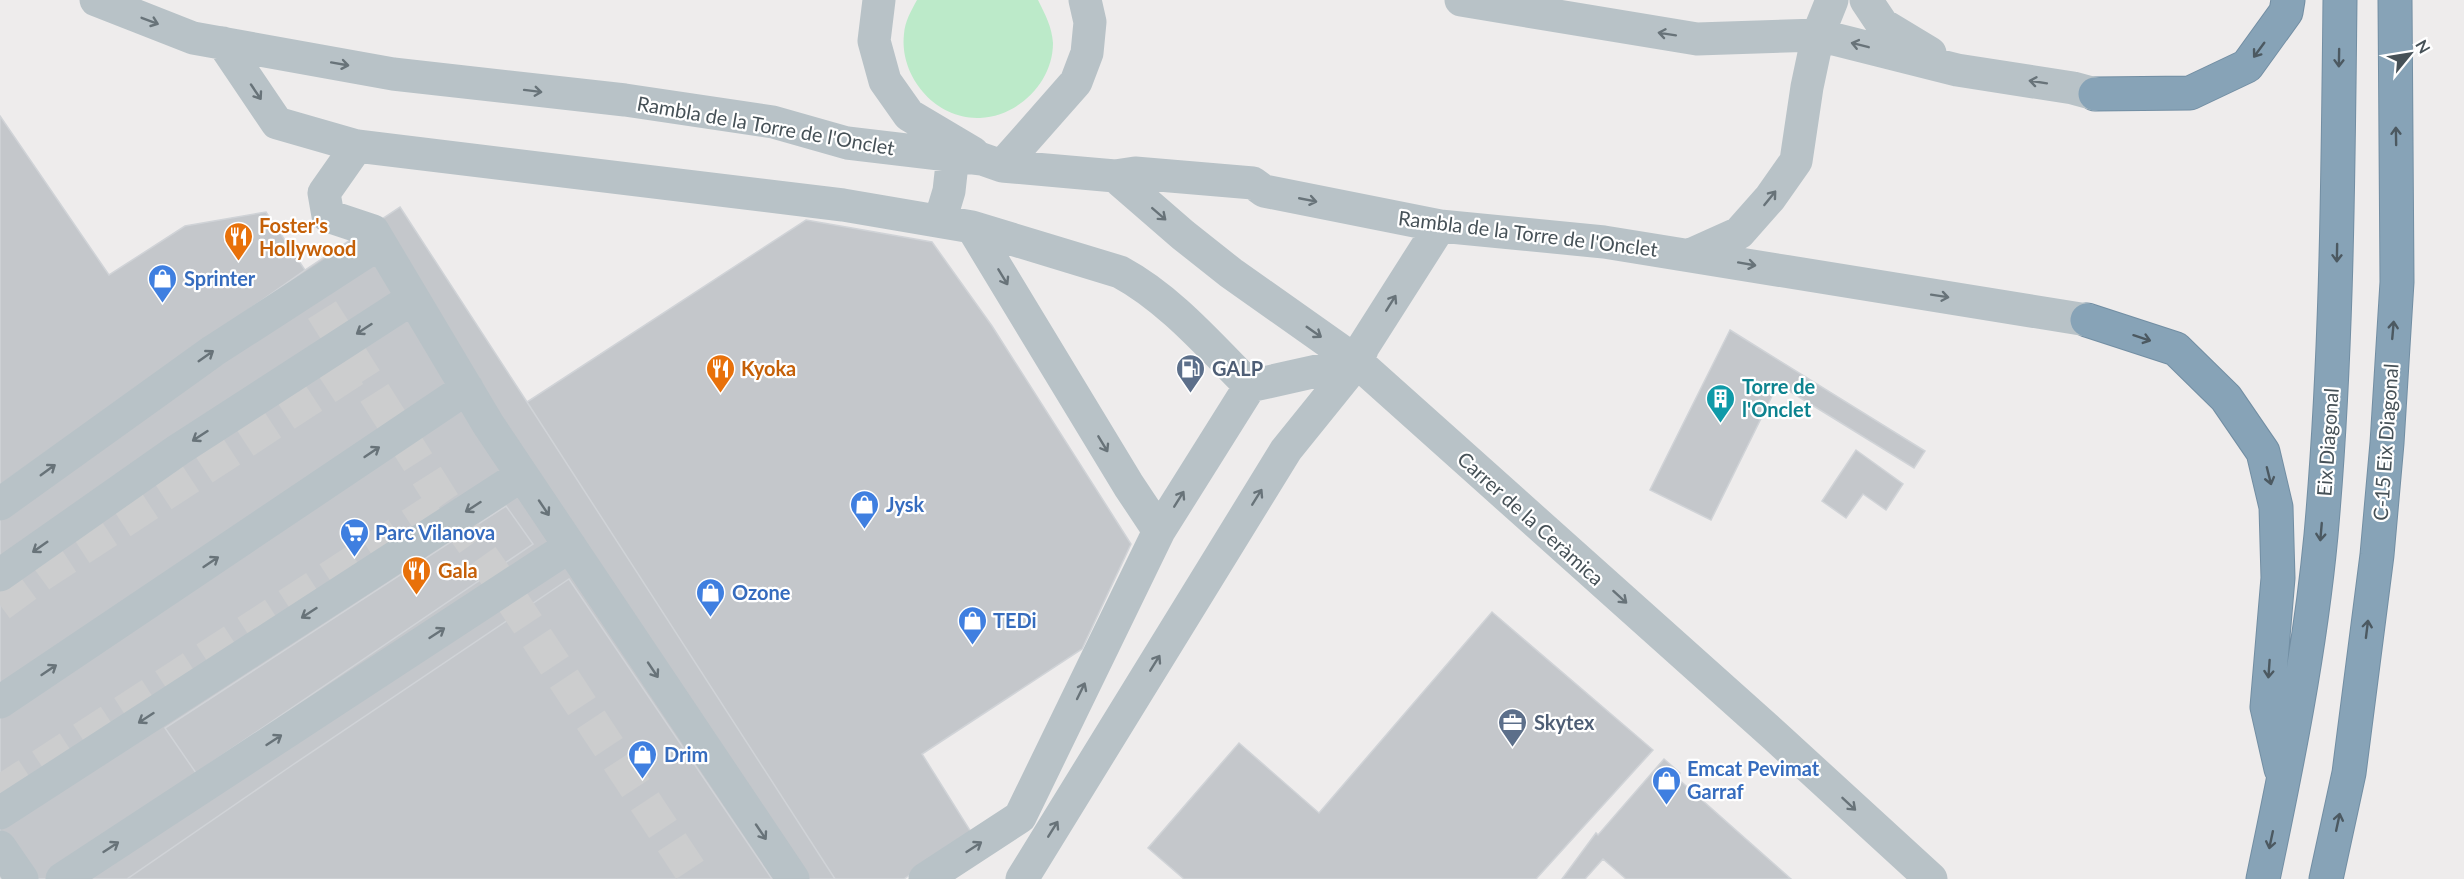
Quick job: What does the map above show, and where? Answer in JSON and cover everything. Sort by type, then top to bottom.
[{"type":"highway","points":[[2095,94],[2190,93],[2247,66],[2286,12],[2288,0]]},
{"type":"highway","name":"Eix Diagonal","points":[[2263,879],[2300,700],[2321,536],[2336,293],[2340,0]]},
{"type":"highway","name":"C-15 Eix Diagonal","points":[[2326,879],[2349,773],[2377,555],[2387,443],[2397,282],[2395,0]]},
{"type":"highway","points":[[2087,320],[2176,349],[2226,398],[2263,452],[2276,507],[2277,566],[2266,707],[2284,780]]},
{"type":"street","name":"Rambla de la Torre de l'Onclet","points":[[96,0],[193,38],[393,74],[625,100],[762,121],[847,143],[979,160],[1115,176],[1135,172],[1253,183],[1264,191],[1440,226],[1604,242],[2087,320]]},
{"type":"street","points":[[879,0],[874,41],[885,81],[909,115],[979,160]]},
{"type":"street","points":[[940,221],[949,191],[979,160],[1076,82],[1087,53],[1089,22],[1085,0]]},
{"type":"street","points":[[1461,0],[1697,39],[1818,35],[1957,70],[2073,88],[2095,94]]},
{"type":"street","points":[[1690,255],[1739,233],[1770,198],[1796,161],[1818,35],[1832,0]]},
{"type":"street","points":[[1866,0],[1882,24],[1957,70]]},
{"type":"street","points":[[223,44],[277,123],[357,146],[843,205],[940,221],[972,227],[1120,272],[1141,283],[1250,386]]},
{"type":"street","points":[[357,146],[324,193],[328,216],[373,231],[488,424],[793,879]]},
{"type":"street","name":"Carrer de la Ceràmica","points":[[1115,176],[1230,273],[1357,362],[1775,736],[1930,879]]},
{"type":"street","points":[[1022,879],[1286,450],[1357,362],[1363,347],[1440,226]]},
{"type":"street","points":[[972,227],[1129,486],[1159,531]]},
{"type":"street","points":[[0,504],[213,351],[380,243]]},
{"type":"street","points":[[0,575],[178,450],[413,298]]},
{"type":"street","points":[[925,879],[1020,817],[1159,531],[1250,386],[1357,362]]},
{"type":"street","points":[[0,702],[467,388]]},
{"type":"street","points":[[0,813],[522,475]]},
{"type":"street","points":[[62,879],[570,546]]},
{"type":"street","points":[[0,847],[22,879]]},
{"type":"green space","points":[[917,0],[1038,0],[1050,26],[1053,43],[1047,71],[1040,83],[1020,104],[994,116],[964,117],[935,104],[914,80],[904,50],[906,25]]},
{"type":"building","points":[[0,116],[109,275],[185,226],[266,212],[305,270],[0,485]]},
{"type":"building","points":[[400,207],[835,879],[2,879],[0,877],[0,485],[305,270]]},
{"type":"building","points":[[806,220],[932,242],[992,326],[1131,544],[1082,649],[922,754],[971,832],[904,879],[835,879],[527,402]]},
{"type":"building","name":"Torre de l'Onclet","points":[[1730,330],[1925,451],[1914,468],[1778,384],[1711,520],[1650,490]]},
{"type":"building","points":[[1856,450],[1903,484],[1886,510],[1863,494],[1846,518],[1822,501]]},
{"type":"building","points":[[506,506],[533,544],[196,773],[165,728]]},
{"type":"building","points":[[569,579],[772,879],[127,879],[291,766]]},
{"type":"building","name":"Skytex","points":[[1492,612],[1653,750],[1536,879],[1184,879],[1148,848],[1239,743],[1319,813]]},
{"type":"building","name":"Emcat Pevimat Garraf","points":[[1664,759],[1680,773],[1676,777],[1791,879],[1626,879],[1603,859],[1585,879],[1562,879],[1596,833],[1598,835]]},
{"type":"tunnel","points":[[322,310],[444,503],[498,579],[696,879]]},
{"type":"tunnel","points":[[0,605],[41,575],[359,367]]},
{"type":"tunnel","points":[[0,792],[444,503]]},
{"type":"place","name":"Foster's Hollywood","points":[[238,262]]},
{"type":"place","name":"Sprinter","points":[[163,304]]},
{"type":"place","name":"Kyoka","points":[[720,394]]},
{"type":"place","name":"GALP","points":[[1191,394]]},
{"type":"place","name":"Torre de l'Onclet","points":[[1721,424]]},
{"type":"place","name":"Jysk","points":[[865,530]]},
{"type":"place","name":"Parc Vilanova","points":[[354,558]]},
{"type":"place","name":"Gala","points":[[417,596]]},
{"type":"place","name":"Ozone","points":[[711,618]]},
{"type":"place","name":"TEDi","points":[[972,646]]},
{"type":"place","name":"Skytex","points":[[1513,748]]},
{"type":"place","name":"Drim","points":[[643,780]]},
{"type":"place","name":"Emcat Pevimat Garraf","points":[[1666,806]]}]
